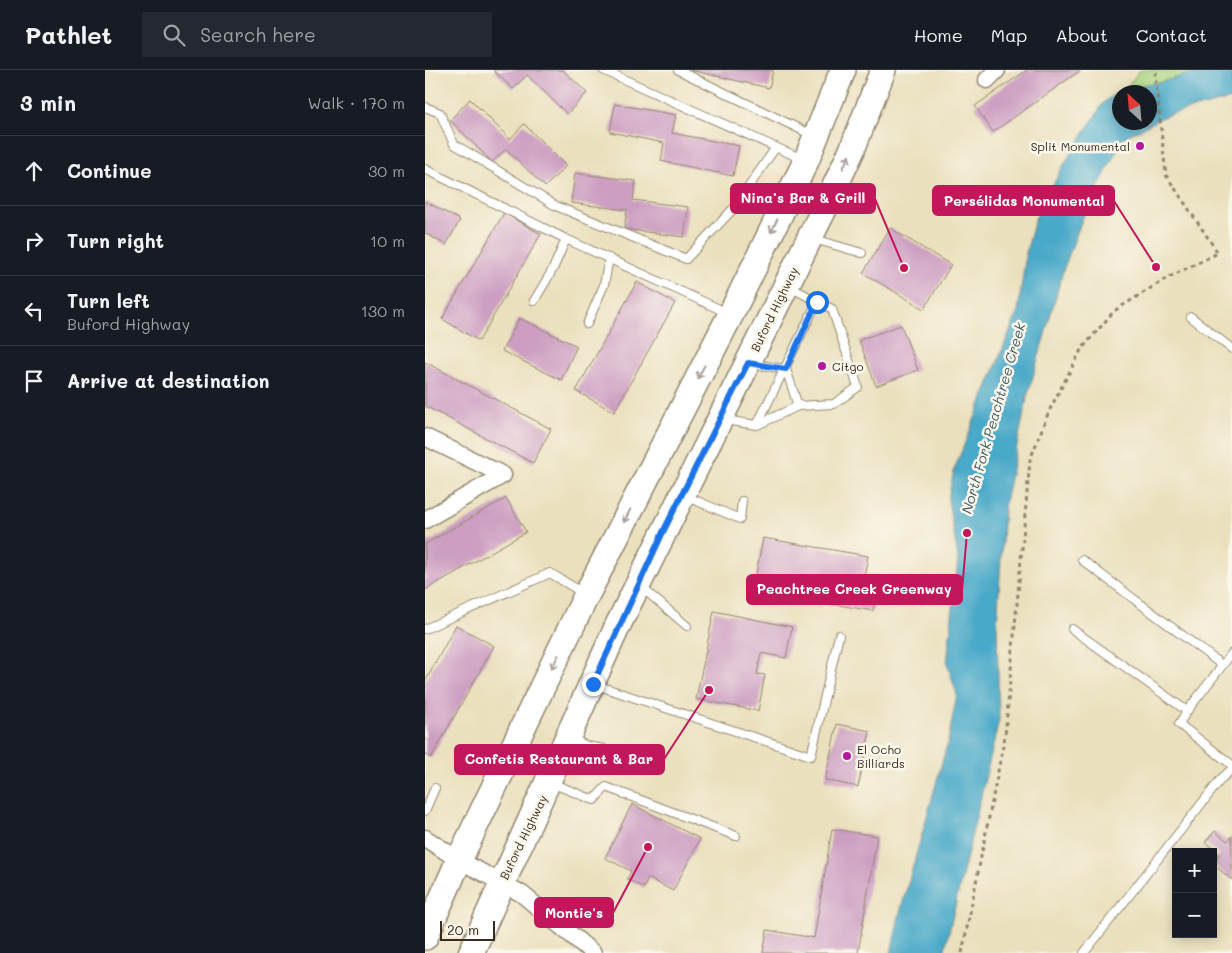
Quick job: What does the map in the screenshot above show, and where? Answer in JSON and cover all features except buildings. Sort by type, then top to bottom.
[{"type":"main road","points":[[425,937],[459,860],[587,594],[731,314],[806,161],[843,70]]},
{"type":"main road","name":"Buford Highway","points":[[471,953],[501,883],[549,782],[568,736],[638,584],[852,150],[883,70]]},
{"type":"street","points":[[425,437],[503,475],[425,520]]},
{"type":"street","points":[[425,838],[459,860],[522,894],[593,953]]},
{"type":"lane","points":[[603,70],[806,161]]},
{"type":"lane","points":[[678,70],[817,137]]},
{"type":"lane","points":[[425,107],[439,113],[454,144],[556,206],[686,259],[734,208],[776,147]]},
{"type":"lane","points":[[425,169],[566,239],[731,314]]},
{"type":"lane","points":[[810,238],[862,253]]},
{"type":"lane","points":[[534,301],[553,269],[566,239]]},
{"type":"lane","points":[[587,324],[604,285],[609,258]]},
{"type":"lane","points":[[719,419],[757,425],[798,406],[834,404],[858,387],[832,309],[785,285]]},
{"type":"lane","points":[[757,425],[786,369],[817,302]]},
{"type":"lane","points":[[1191,317],[1232,349]]},
{"type":"lane","points":[[748,363],[786,369]]},
{"type":"lane","points":[[786,369],[798,406]]},
{"type":"lane","points":[[681,495],[741,519],[742,501]]},
{"type":"lane","points":[[1082,560],[1222,665]]},
{"type":"lane","points":[[425,630],[549,573],[587,594]]},
{"type":"lane","points":[[638,584],[687,626]]},
{"type":"lane","points":[[1072,628],[1187,711]]},
{"type":"lane","points":[[593,684],[811,756],[839,635]]},
{"type":"lane","points":[[1232,653],[1179,724],[1232,765]]},
{"type":"lane","points":[[568,736],[587,746],[604,749]]},
{"type":"lane","points":[[1084,953],[1221,779],[1232,770]]},
{"type":"lane","points":[[549,782],[594,800],[606,787],[736,836]]},
{"type":"lane","points":[[425,811],[435,788]]},
{"type":"path","points":[[963,953],[1005,736],[1030,460],[1049,411],[1081,350],[1114,312],[1167,278],[1218,253],[1166,175],[1155,75],[1158,70]]},
{"type":"green space","points":[[1140,70],[1232,70],[1157,90],[1157,85],[1128,85]]},
{"type":"water","points":[[1203,70],[1232,70],[1232,99],[1167,115],[1157,120],[1157,85],[1141,85],[1161,82]]},
{"type":"water","name":"North Fork Peachtree Creek","points":[[1112,96],[1112,130],[1138,130],[1123,138],[1083,217],[1063,271],[1028,394],[1004,507],[997,627],[999,720],[944,953],[891,953],[899,916],[948,741],[957,694],[947,664],[958,558],[948,499],[954,470],[1018,311],[1026,253],[1035,219],[1063,166],[1104,102]]},
{"type":"place","name":"Split Monumental","points":[[1140,146]]},
{"type":"place","name":"Persélidas Monumental","points":[[1156,267]]},
{"type":"place","name":"Nina’s Bar & Grill","points":[[904,268]]},
{"type":"place","name":"Citgo","points":[[822,366]]},
{"type":"place","name":"Peachtree Creek Greenway","points":[[967,533]]},
{"type":"place","name":"Confetis Restaurant & Bar","points":[[709,690]]},
{"type":"place","name":"El Ocho Billiards","points":[[847,756]]},
{"type":"place","name":"Montie's","points":[[648,847]]},
{"type":"route","points":[[593,684],[618,625],[748,363],[786,369],[817,302]]}]
